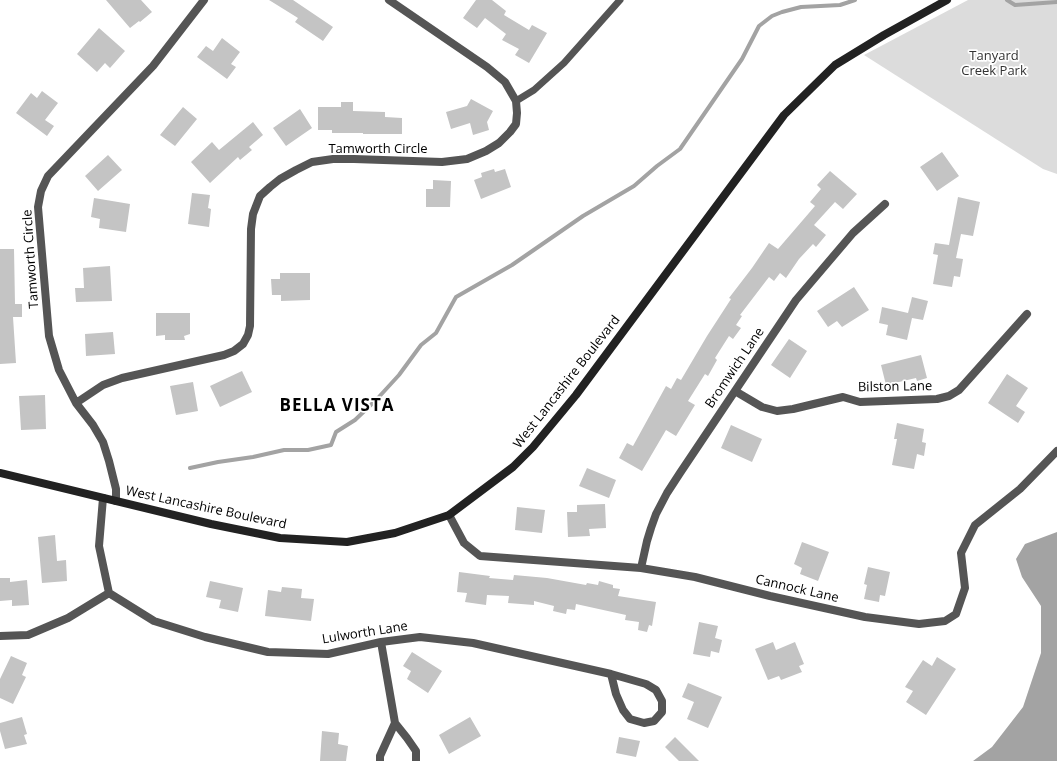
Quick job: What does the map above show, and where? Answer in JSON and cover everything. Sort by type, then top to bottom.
[{"type":"main road","name":"West Lancashire Boulevard","points":[[0,473],[211,524],[280,538],[346,542],[395,533],[449,515],[513,468],[533,448],[576,395],[784,115],[835,65],[884,35],[947,0]]},
{"type":"street","name":"Tamworth Circle","points":[[116,501],[116,489],[103,442],[76,403],[59,370],[49,336],[38,207],[41,191],[48,176],[153,66],[204,0]]},
{"type":"street","name":"Tamworth Circle","points":[[76,403],[103,386],[122,378],[224,355],[234,351],[243,344],[248,335],[250,326],[251,229],[253,214],[260,196],[280,179],[312,162],[333,159],[442,162],[467,159],[486,151],[499,143],[510,132],[516,124],[518,113],[516,101],[505,82],[487,67],[389,0]]},
{"type":"street","name":"Bromwich Lane","points":[[641,568],[647,541],[656,514],[680,473],[796,300],[853,233],[885,204]]},
{"type":"street","name":"Bilston Lane","points":[[735,391],[762,407],[776,411],[793,409],[843,397],[860,402],[937,399],[949,396],[959,390],[1027,314]]},
{"type":"street","name":"Cannock Lane","points":[[449,515],[464,542],[480,556],[641,568],[695,577],[770,596],[865,617],[919,624],[945,621],[956,614],[965,588],[961,552],[975,525],[1020,489],[1057,451]]},
{"type":"street","points":[[0,636],[28,635],[68,618],[109,593],[98,546],[103,498]]},
{"type":"street","name":"Lulworth Lane","points":[[109,593],[154,620],[205,636],[268,652],[328,654],[381,642],[420,637],[473,643],[611,674],[646,684],[656,690],[662,701],[662,712],[654,721],[644,723],[630,719],[623,710],[616,694],[611,674]]},
{"type":"street","points":[[381,642],[395,723],[416,751],[416,761]]},
{"type":"street","points":[[380,761],[380,756],[395,723]]},
{"type":"lane","points":[[516,101],[534,90],[564,63],[620,0]]},
{"type":"green space","name":"Tanyard Creek Park","points":[[968,0],[1057,0],[1057,174],[1043,169],[864,55]]},
{"type":"shaded area","points":[[1057,532],[1057,761],[973,761],[992,747],[1023,707],[1041,653],[1041,606],[1022,577],[1016,559],[1025,544]]},
{"type":"building","points":[[106,0],[141,0],[152,12],[130,28]]},
{"type":"building","points":[[269,0],[293,0],[333,27],[323,41],[295,22],[298,18]]},
{"type":"building","points":[[476,0],[492,0],[506,11],[504,15],[529,30],[532,25],[547,33],[529,63],[515,55],[519,49],[502,40],[506,34],[485,18],[477,28],[463,18]]},
{"type":"building","points":[[99,28],[125,51],[110,68],[105,63],[97,72],[77,54]]},
{"type":"building","points":[[222,38],[240,52],[231,64],[236,67],[227,79],[197,57],[206,46],[213,51]]},
{"type":"building","points":[[42,91],[58,103],[45,120],[54,126],[47,136],[16,113],[31,93],[37,98]]},
{"type":"building","points":[[471,99],[493,111],[487,122],[489,130],[473,135],[470,123],[451,129],[446,112],[467,106]]},
{"type":"building","points":[[341,102],[353,102],[353,111],[385,112],[385,117],[402,118],[402,134],[332,133],[332,130],[318,130],[318,107],[341,107]]},
{"type":"building","points":[[183,107],[197,119],[175,146],[160,135]]},
{"type":"building","points":[[300,109],[312,128],[286,146],[273,128]]},
{"type":"building","points":[[253,122],[263,135],[249,147],[252,150],[240,160],[238,157],[210,183],[191,162],[212,142],[219,150]]},
{"type":"building","points":[[942,152],[959,176],[937,191],[920,167]]},
{"type":"building","points":[[108,155],[122,170],[98,191],[85,176]]},
{"type":"building","points":[[494,169],[495,172],[505,169],[511,187],[481,199],[474,180],[482,177],[481,173]]},
{"type":"building","points":[[830,171],[857,194],[843,209],[835,202],[814,225],[826,235],[816,247],[813,244],[799,259],[786,278],[780,273],[774,281],[769,277],[740,315],[742,316],[736,325],[741,328],[733,339],[729,336],[715,358],[717,360],[708,376],[705,374],[688,401],[695,405],[676,436],[666,430],[642,471],[619,458],[627,443],[633,446],[666,386],[671,389],[677,378],[681,380],[731,299],[729,298],[769,243],[778,249],[815,206],[810,202],[821,189],[817,185]]},
{"type":"building","points":[[433,180],[451,181],[450,207],[426,207],[426,189],[433,189]]},
{"type":"building","points":[[192,193],[210,195],[208,208],[211,209],[209,227],[188,224]]},
{"type":"building","points":[[958,197],[980,202],[973,236],[961,234],[956,258],[963,259],[960,277],[954,276],[952,287],[933,284],[938,255],[933,254],[935,243],[949,245]]},
{"type":"building","points":[[94,198],[130,204],[126,232],[99,228],[100,219],[91,217]]},
{"type":"building","points":[[0,249],[14,249],[15,304],[22,304],[22,317],[13,317],[16,363],[0,364]]},
{"type":"building","points":[[110,266],[112,301],[76,302],[75,288],[84,288],[83,268]]},
{"type":"building","points":[[280,273],[310,273],[310,300],[281,301],[281,295],[272,295],[271,279],[280,279]]},
{"type":"building","points":[[854,287],[869,310],[842,327],[837,321],[828,327],[817,311]]},
{"type":"building","points":[[912,297],[928,301],[923,320],[912,318],[907,340],[886,335],[888,325],[879,323],[882,307],[908,313]]},
{"type":"building","points":[[156,313],[190,313],[190,334],[184,336],[185,340],[165,340],[165,335],[156,336]]},
{"type":"building","points":[[113,332],[115,354],[86,356],[85,334]]},
{"type":"building","points":[[789,339],[807,351],[790,378],[771,365]]},
{"type":"building","points":[[921,355],[927,378],[917,381],[916,378],[886,385],[881,365]]},
{"type":"building","points":[[242,371],[252,392],[220,407],[210,386]]},
{"type":"building","points":[[1007,374],[1028,388],[1016,406],[1025,412],[1018,423],[988,403]]},
{"type":"building","points":[[193,382],[198,411],[176,415],[170,386]]},
{"type":"building","points":[[45,395],[46,429],[21,430],[19,396]]},
{"type":"building","points":[[897,423],[924,429],[922,442],[926,443],[924,456],[917,454],[914,469],[892,465],[897,439],[894,439]]},
{"type":"building","points":[[731,425],[762,439],[752,462],[721,448]]},
{"type":"building","points":[[587,468],[616,480],[609,498],[579,486]]},
{"type":"building","points":[[605,504],[606,528],[589,529],[590,536],[568,537],[567,512],[577,512],[577,505]]},
{"type":"building","points":[[517,507],[545,510],[542,533],[515,530]]},
{"type":"building","points":[[55,535],[57,561],[66,560],[67,581],[42,583],[38,537]]},
{"type":"building","points":[[802,542],[829,552],[818,581],[800,574],[802,568],[794,564]]},
{"type":"building","points":[[868,567],[890,572],[885,596],[880,595],[879,602],[864,599],[867,585],[864,584]]},
{"type":"building","points":[[459,572],[490,576],[489,578],[513,580],[514,575],[547,578],[586,585],[587,583],[598,585],[599,581],[613,585],[613,588],[620,589],[618,596],[656,602],[652,626],[649,625],[647,632],[638,630],[639,622],[625,620],[626,615],[576,604],[575,610],[567,609],[566,614],[553,611],[554,606],[534,601],[534,605],[508,603],[509,596],[487,595],[486,605],[465,602],[467,593],[457,592]]},
{"type":"building","points":[[0,578],[10,578],[10,582],[27,580],[29,605],[12,606],[12,600],[0,601]]},
{"type":"building","points":[[210,581],[243,588],[238,612],[219,608],[221,600],[206,597]]},
{"type":"building","points":[[282,587],[302,589],[301,598],[314,599],[311,621],[265,616],[268,590],[281,592]]},
{"type":"building","points":[[699,622],[718,626],[715,638],[722,640],[719,653],[711,651],[710,657],[693,654]]},
{"type":"building","points":[[773,642],[776,650],[795,642],[804,664],[799,666],[802,672],[781,680],[779,676],[768,680],[755,649]]},
{"type":"building","points":[[412,652],[442,671],[428,693],[407,679],[411,671],[403,666]]},
{"type":"building","points":[[11,656],[27,663],[22,675],[26,677],[13,704],[0,698],[0,679]]},
{"type":"building","points":[[937,657],[956,669],[926,715],[906,702],[913,691],[905,687],[923,660],[932,666]]},
{"type":"building","points":[[688,683],[722,697],[708,728],[687,719],[694,702],[682,697]]},
{"type":"building","points":[[22,717],[27,734],[24,735],[27,744],[5,749],[0,731],[0,723]]},
{"type":"building","points":[[470,717],[481,736],[449,754],[439,735]]},
{"type":"building","points":[[322,731],[339,733],[338,744],[348,746],[346,761],[320,761]]},
{"type":"building","points":[[619,737],[640,741],[636,757],[616,753]]},
{"type":"building","points":[[675,737],[699,761],[679,761],[665,747]]},
{"type":"waterway","points":[[190,468],[284,450],[308,450],[331,445],[336,432],[355,420],[377,399],[399,375],[421,345],[436,333],[456,297],[512,265],[583,216],[634,186],[680,149],[742,59],[759,26],[772,16],[782,12],[801,7],[840,5],[855,0]]},
{"type":"waterway","points":[[1007,0],[1015,5],[1057,2]]},
{"type":"district","name":"BELLA VISTA","points":[[337,406]]}]
